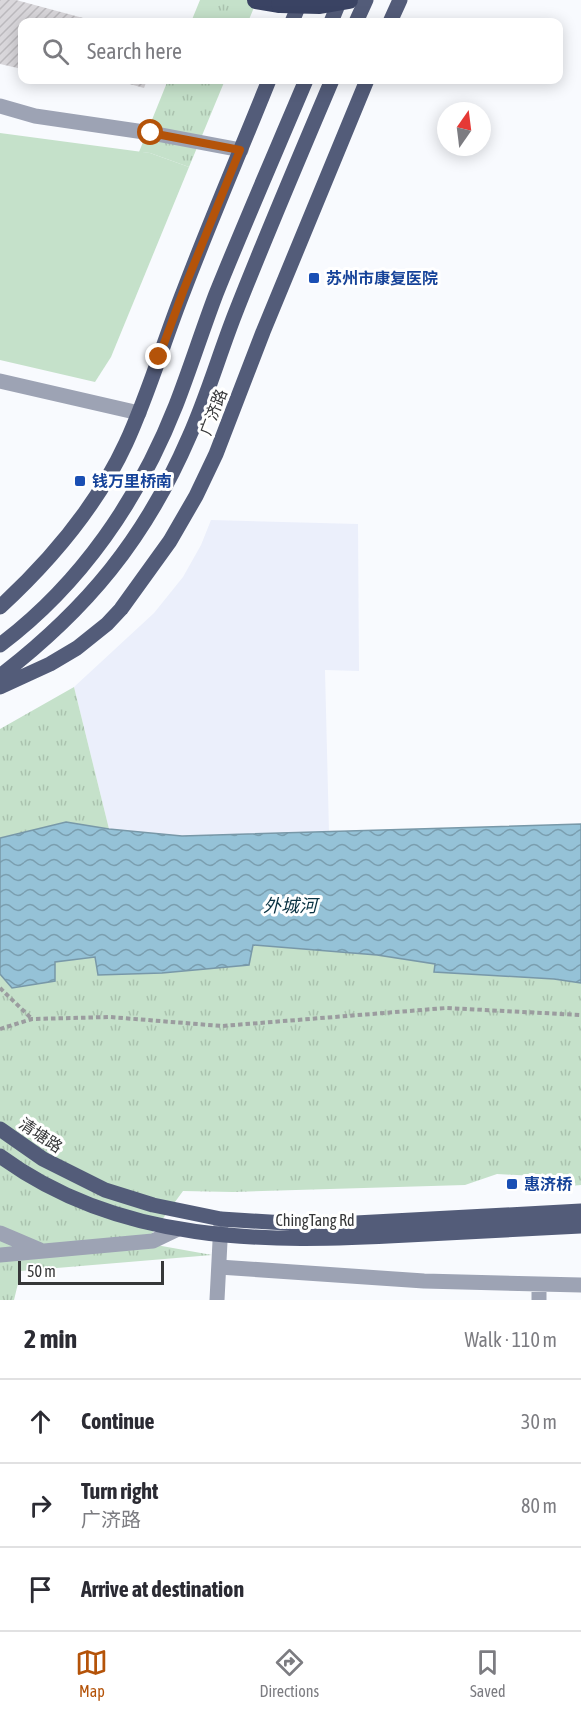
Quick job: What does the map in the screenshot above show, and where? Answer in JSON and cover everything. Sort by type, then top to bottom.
[{"type":"highway","points":[[256,0],[308,6],[349,0]]},
{"type":"main road","points":[[294,18],[301,0]]},
{"type":"main road","points":[[333,18],[340,0]]},
{"type":"main road","points":[[358,18],[366,0]]},
{"type":"main road","points":[[392,18],[400,0]]},
{"type":"main road","points":[[0,607],[38,570],[86,511],[111,472],[139,413],[184,289],[267,84]]},
{"type":"main road","points":[[0,645],[56,596],[98,548],[129,502],[156,451],[176,405],[210,310],[304,84]]},
{"type":"main road","name":"广济路","points":[[0,676],[56,630],[91,594],[117,563],[151,514],[196,421],[233,319],[330,84]]},
{"type":"main road","name":"广济路","points":[[0,687],[50,664],[77,648],[107,624],[128,601],[170,541],[196,496],[216,453],[263,332],[365,84]]},
{"type":"main road","name":"清塘路","points":[[0,1129],[62,1170]]},
{"type":"main road","name":"ChingTang Rd","points":[[0,1156],[56,1191],[115,1215],[220,1236],[318,1240],[581,1226]]},
{"type":"main road","name":"ChingTang Rd","points":[[62,1170],[136,1201],[221,1219],[318,1225],[581,1211]]},
{"type":"street","points":[[0,106],[35,116],[151,133],[240,150]]},
{"type":"street","points":[[0,381],[139,413]]},
{"type":"street","points":[[217,1300],[221,1219]]},
{"type":"street","points":[[0,1255],[153,1241],[178,1229]]},
{"type":"street","points":[[0,1233],[43,1251]]},
{"type":"street","points":[[219,1267],[423,1281],[581,1285]]},
{"type":"street","points":[[538,1300],[539,1284]]},
{"type":"path","points":[[0,988],[32,1019]]},
{"type":"path","points":[[0,1029],[32,1019],[110,1017],[222,1026],[446,1008],[581,1015]]},
{"type":"shaded area","points":[[211,520],[358,524],[359,671],[325,670],[329,832],[182,836],[109,829],[74,687],[154,613],[183,577],[201,545]]},
{"type":"green space","points":[[200,0],[257,0],[250,18],[193,18]]},
{"type":"green space","points":[[166,84],[223,84],[189,167],[150,153],[139,152]]},
{"type":"green space","points":[[0,133],[150,153],[189,167],[111,357],[95,382],[0,360]]},
{"type":"green space","points":[[74,687],[109,829],[66,822],[0,838],[0,729]]},
{"type":"green space","points":[[253,945],[377,955],[435,964],[435,972],[554,979],[581,983],[581,1185],[570,1186],[534,1176],[497,1174],[465,1185],[233,1192],[183,1191],[145,1243],[212,1255],[21,1271],[14,1300],[0,1300],[0,974],[54,962],[96,957],[98,975],[217,968]]},
{"type":"water","name":"外城河","points":[[66,822],[182,836],[581,824],[581,983],[554,979],[434,972],[435,964],[377,955],[253,945],[249,965],[162,973],[98,975],[95,957],[55,962],[55,981],[12,988],[0,974],[0,838]]},
{"type":"building","points":[[0,0],[16,0],[83,18],[18,18],[18,68],[0,64]]},
{"type":"building","points":[[130,84],[146,84],[144,88]]},
{"type":"place","name":"苏州市康复医院","points":[[314,278]]},
{"type":"place","name":"钱万里桥南","points":[[80,481]]},
{"type":"place","name":"惠济桥","points":[[512,1184]]},
{"type":"route","points":[[151,133],[240,150],[159,357]]}]
